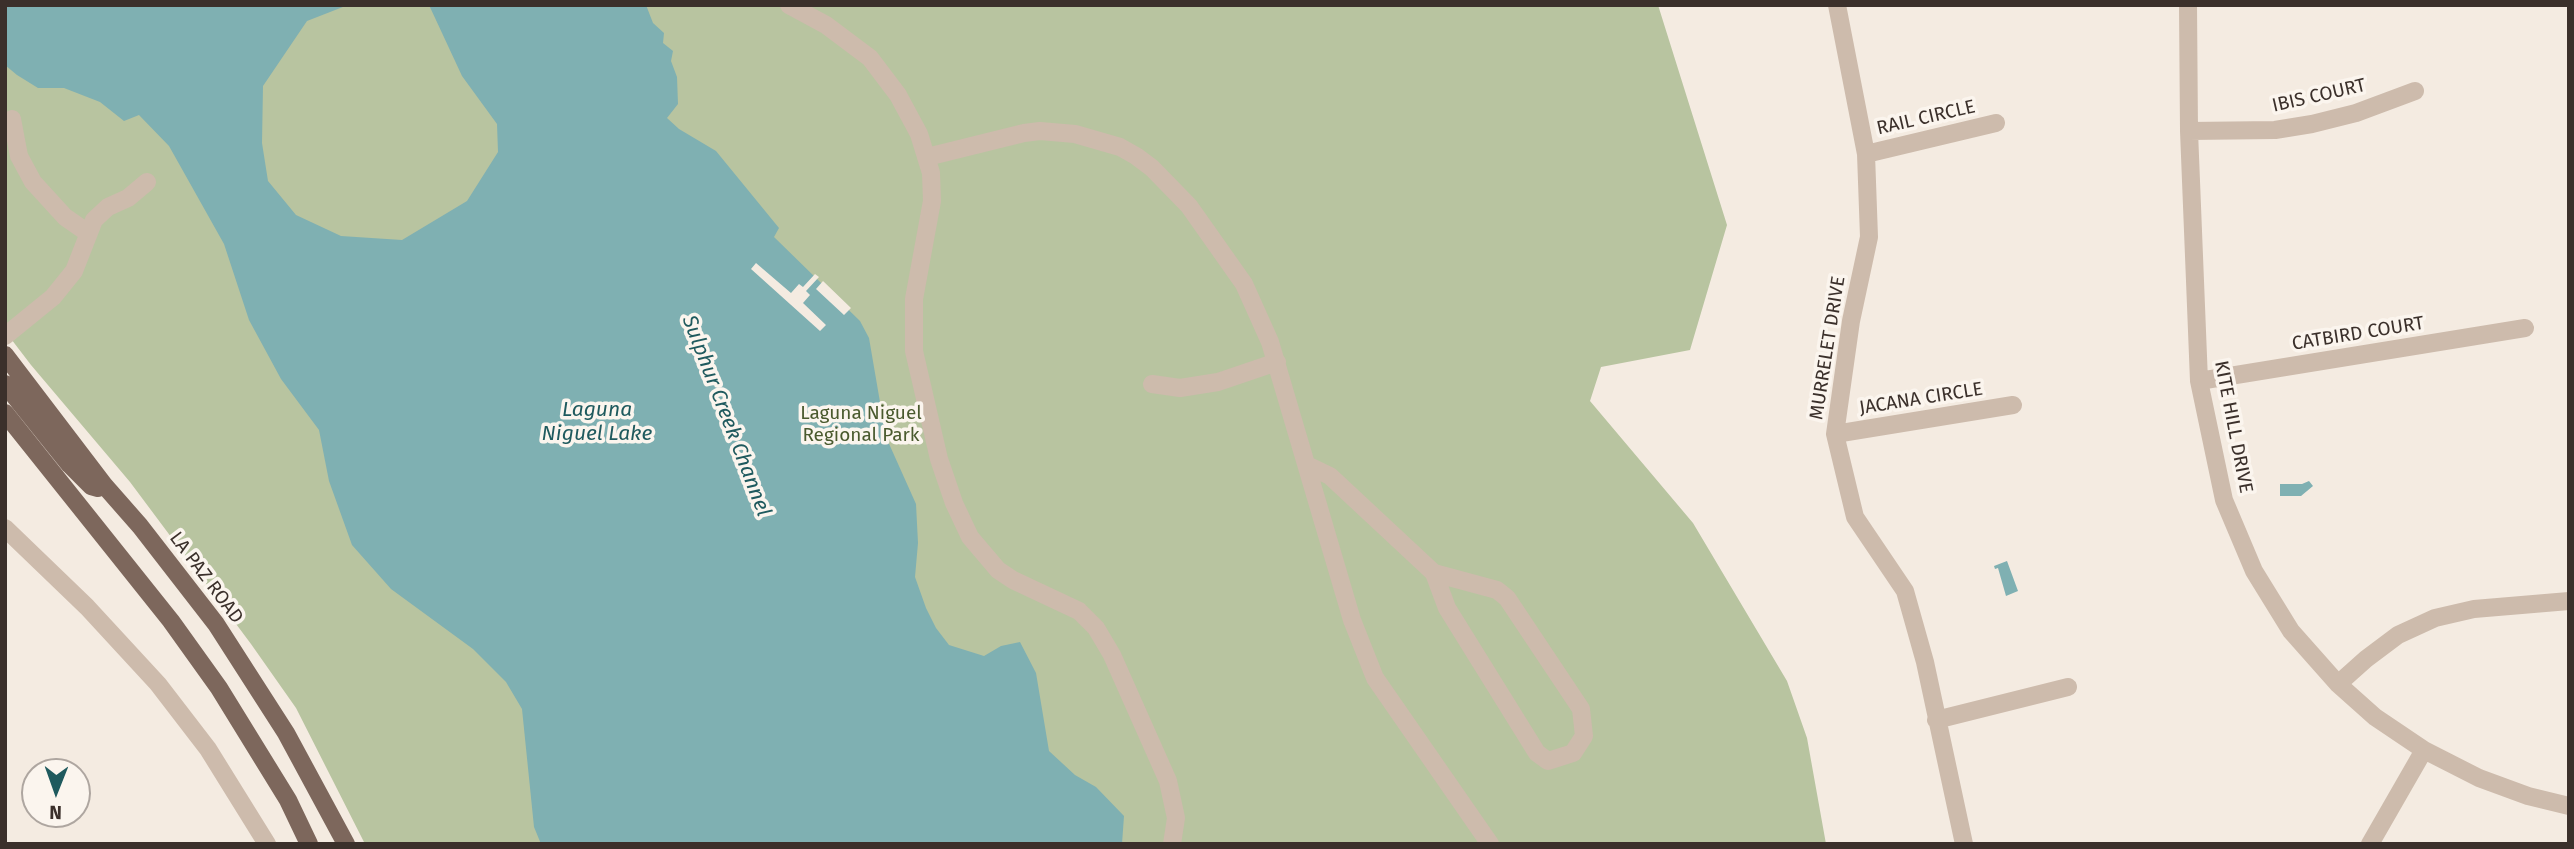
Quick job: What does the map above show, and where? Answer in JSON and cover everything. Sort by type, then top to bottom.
[{"type":"main road","name":"LA PAZ ROAD","points":[[5,355],[104,485],[183,580],[248,671],[304,764],[346,844]]},
{"type":"main road","points":[[5,384],[70,465],[91,486],[98,488],[104,485]]},
{"type":"main road","points":[[5,413],[171,621],[219,688],[288,800],[309,844]]},
{"type":"street","points":[[789,5],[826,25],[870,58],[909,112],[931,173],[932,201],[916,285],[912,334],[917,367],[945,479],[970,537],[988,560],[1013,580],[1079,611],[1102,638],[1168,781],[1175,818],[1172,844]]},
{"type":"street","name":"MURRELET DRIVE","points":[[1837,5],[1866,154],[1869,237],[1851,321],[1835,434],[1855,517],[1905,591],[1925,662],[1964,844]]},
{"type":"street","name":"KITE HILL DRIVE","points":[[2188,5],[2189,131],[2199,381],[2224,500],[2254,571],[2291,631],[2338,684],[2375,718],[2424,750],[2479,778],[2528,796],[2569,806]]},
{"type":"street","name":"IBIS COURT","points":[[2189,131],[2275,130],[2312,124],[2356,113],[2415,91]]},
{"type":"street","points":[[12,119],[19,156],[33,182],[65,216],[88,233]]},
{"type":"street","name":"RAIL CIRCLE","points":[[1866,154],[1997,123]]},
{"type":"street","points":[[927,158],[1009,136],[1040,131],[1093,138],[1120,147],[1152,168],[1175,190],[1205,226],[1244,284],[1277,362],[1352,620],[1375,678],[1490,844]]},
{"type":"street","points":[[5,336],[53,297],[74,271],[94,220],[107,207],[128,198],[147,182]]},
{"type":"street","name":"CATBIRD COURT","points":[[2199,381],[2525,328]]},
{"type":"street","points":[[1152,384],[1180,387],[1218,382],[1277,362]]},
{"type":"street","name":"JACANA CIRCLE","points":[[1835,434],[2013,405]]},
{"type":"street","points":[[1307,465],[1330,477],[1434,573],[1497,590],[1507,598],[1581,709],[1584,736],[1573,753],[1548,761],[1537,753],[1447,608],[1434,573]]},
{"type":"street","points":[[5,528],[87,607],[158,684],[208,749],[267,844]]},
{"type":"street","points":[[2338,684],[2398,635],[2435,618],[2474,609],[2569,601]]},
{"type":"street","points":[[1936,720],[2068,687]]},
{"type":"street","points":[[2370,844],[2424,750]]},
{"type":"green space","name":"Laguna Niguel Regional Park","points":[[5,5],[1658,5],[1727,225],[1690,350],[1601,367],[1590,401],[1693,523],[1787,681],[1807,738],[1826,844],[365,844],[296,708],[130,482],[5,331]]},
{"type":"water","name":"Laguna Niguel Lake","points":[[5,5],[348,5],[307,21],[263,86],[262,143],[268,181],[296,215],[341,236],[402,240],[467,201],[498,152],[497,124],[462,76],[429,5],[646,5],[653,23],[664,33],[663,43],[673,51],[671,61],[677,77],[678,104],[667,118],[679,129],[716,151],[779,228],[774,237],[860,321],[869,338],[886,437],[916,504],[918,543],[915,577],[936,628],[949,645],[984,656],[1001,646],[1020,642],[1036,673],[1049,751],[1075,775],[1096,787],[1124,816],[1122,844],[541,844],[534,827],[522,709],[506,682],[473,649],[391,589],[352,545],[329,481],[319,430],[281,379],[249,320],[224,244],[169,146],[139,115],[124,121],[100,102],[64,88],[38,88],[5,65]]},
{"type":"water","points":[[2309,481],[2313,486],[2301,496],[2280,496],[2280,484],[2302,484]]},
{"type":"water","points":[[2007,561],[2018,591],[2006,596],[1998,568],[1995,569],[1994,566]]},
{"type":"pier","points":[[756,263],[791,293],[799,284],[803,287],[815,274],[819,277],[806,291],[810,295],[803,303],[826,325],[820,331],[751,269]]},
{"type":"pier","points":[[823,281],[851,308],[844,315],[816,289]]},
{"type":"water label","name":"Sulphur Creek Channel","points":[[726,416]]}]
